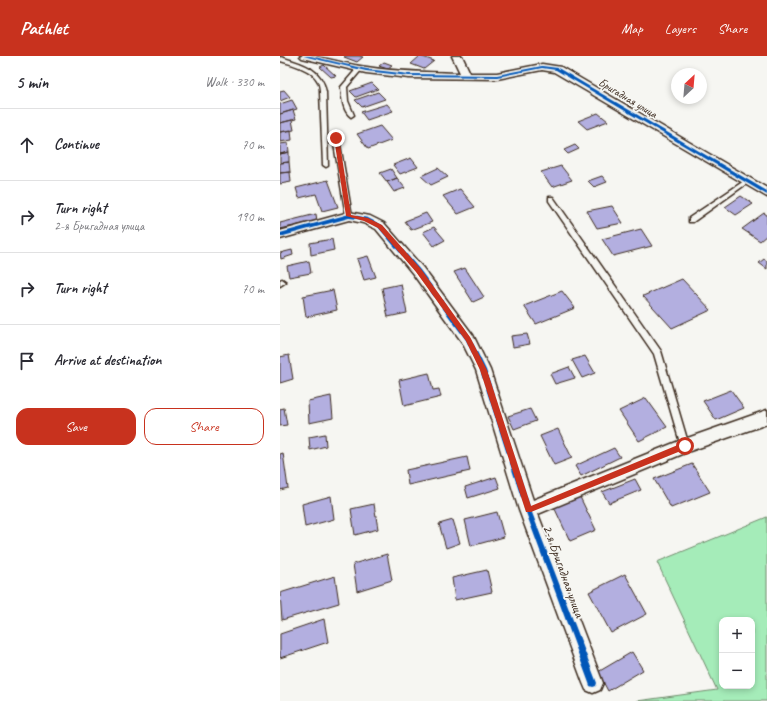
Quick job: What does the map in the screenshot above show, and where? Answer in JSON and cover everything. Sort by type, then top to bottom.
[{"type":"street","name":"Бригадная улица","points":[[305,56],[360,68],[409,74],[498,76],[542,67],[557,69],[767,193]]},
{"type":"street","points":[[457,56],[466,76]]},
{"type":"street","name":"2-я Бригадная улица","points":[[280,235],[349,216],[366,219],[380,226],[418,270],[468,339],[483,370],[528,510],[593,683]]},
{"type":"street","points":[[528,510],[685,446],[767,417]]},
{"type":"lane","points":[[280,58],[316,75],[321,82],[323,92],[326,165]]},
{"type":"lane","points":[[351,115],[345,101],[344,87],[360,68]]},
{"type":"lane","points":[[336,138],[349,216]]},
{"type":"lane","points":[[691,220],[747,181]]},
{"type":"lane","points":[[551,199],[658,353],[685,446]]},
{"type":"green space","points":[[767,517],[767,701],[637,701],[717,690],[657,562]]},
{"type":"building","points":[[420,56],[434,61],[424,69],[411,64]]},
{"type":"building","points":[[344,57],[363,57],[357,62]]},
{"type":"building","points":[[384,62],[392,65],[387,69],[379,66]]},
{"type":"building","points":[[324,65],[336,76],[331,77],[320,67]]},
{"type":"building","points":[[372,83],[378,89],[356,97],[350,91]]},
{"type":"building","points":[[284,90],[290,97],[280,101],[280,91]]},
{"type":"building","points":[[378,92],[385,99],[362,107],[355,100]]},
{"type":"building","points":[[292,100],[297,109],[280,114],[280,104]]},
{"type":"building","points":[[387,104],[393,111],[367,120],[361,112]]},
{"type":"building","points":[[293,110],[296,119],[280,123],[280,114]]},
{"type":"building","points":[[598,113],[608,121],[587,129],[578,121]]},
{"type":"building","points":[[292,120],[294,130],[280,132],[280,123]]},
{"type":"building","points":[[380,126],[392,140],[368,149],[357,134]]},
{"type":"building","points":[[291,130],[292,140],[280,142],[280,132]]},
{"type":"building","points":[[288,143],[289,152],[280,154],[280,144]]},
{"type":"building","points":[[575,145],[579,149],[568,154],[564,150]]},
{"type":"building","points":[[289,152],[289,162],[280,163],[280,154]]},
{"type":"building","points":[[411,158],[418,167],[400,174],[393,165]]},
{"type":"building","points":[[289,162],[290,172],[280,173],[280,163]]},
{"type":"building","points":[[561,166],[572,180],[552,187],[541,172]]},
{"type":"building","points":[[438,168],[448,177],[431,185],[421,176]]},
{"type":"building","points":[[391,169],[397,178],[387,182],[380,173]]},
{"type":"building","points":[[290,172],[291,182],[280,184],[280,173]]},
{"type":"building","points":[[602,176],[607,182],[594,187],[588,181]]},
{"type":"building","points":[[397,178],[405,188],[394,192],[387,182]]},
{"type":"building","points":[[328,180],[338,207],[322,211],[316,194],[299,198],[296,188]]},
{"type":"building","points":[[460,189],[475,207],[458,214],[443,196]]},
{"type":"building","points":[[741,196],[753,204],[736,215],[725,207]]},
{"type":"building","points":[[612,206],[623,223],[597,228],[587,211]]},
{"type":"building","points":[[426,213],[432,222],[411,230],[405,221]]},
{"type":"building","points":[[764,213],[767,215],[767,235],[760,241],[742,229]]},
{"type":"building","points":[[316,214],[317,221],[280,229],[280,223]]},
{"type":"building","points":[[434,227],[445,240],[434,246],[423,232]]},
{"type":"building","points":[[641,229],[652,246],[613,256],[602,239]]},
{"type":"building","points":[[332,239],[334,250],[311,255],[310,243]]},
{"type":"building","points":[[292,250],[293,255],[281,259],[280,253]]},
{"type":"building","points":[[368,256],[376,277],[364,280],[357,259]]},
{"type":"building","points":[[764,259],[767,261],[767,269],[759,263]]},
{"type":"building","points":[[309,261],[311,273],[289,277],[287,266]]},
{"type":"building","points":[[465,268],[484,297],[473,302],[454,272]]},
{"type":"building","points":[[682,279],[711,310],[672,328],[643,296]]},
{"type":"building","points":[[401,284],[407,313],[388,317],[382,288]]},
{"type":"building","points":[[333,290],[337,310],[306,317],[303,296]]},
{"type":"building","points":[[562,291],[575,308],[536,324],[524,306]]},
{"type":"building","points":[[527,334],[530,344],[513,347],[511,336]]},
{"type":"building","points":[[289,355],[293,379],[280,383],[280,357]]},
{"type":"building","points":[[585,356],[595,373],[582,378],[572,360]]},
{"type":"building","points":[[569,367],[575,378],[555,384],[550,374]]},
{"type":"building","points":[[429,373],[433,390],[439,389],[441,397],[404,406],[399,380]]},
{"type":"building","points":[[731,390],[744,408],[716,420],[703,401]]},
{"type":"building","points":[[331,396],[333,418],[309,423],[308,401]]},
{"type":"building","points":[[646,398],[667,427],[639,441],[619,411]]},
{"type":"building","points":[[284,408],[287,425],[280,426],[280,409]]},
{"type":"building","points":[[530,409],[536,421],[514,429],[508,416]]},
{"type":"building","points":[[558,429],[572,458],[554,465],[540,436]]},
{"type":"building","points":[[325,434],[326,446],[310,450],[309,437]]},
{"type":"building","points":[[614,448],[620,457],[581,476],[575,466]]},
{"type":"building","points":[[283,453],[288,488],[280,490],[280,454]]},
{"type":"building","points":[[467,457],[470,471],[408,485],[406,470]]},
{"type":"building","points":[[692,464],[710,492],[671,508],[654,479]]},
{"type":"building","points":[[496,477],[500,488],[468,498],[465,487]]},
{"type":"building","points":[[635,479],[641,490],[609,503],[602,492]]},
{"type":"building","points":[[331,496],[334,519],[305,527],[302,504]]},
{"type":"building","points":[[580,497],[596,530],[570,541],[554,507]]},
{"type":"building","points":[[374,504],[378,529],[355,535],[351,509]]},
{"type":"building","points":[[497,512],[504,537],[471,546],[465,520]]},
{"type":"building","points":[[453,520],[460,543],[446,548],[439,524]]},
{"type":"building","points":[[387,554],[392,580],[357,591],[353,564]]},
{"type":"building","points":[[487,570],[492,592],[455,600],[452,578]]},
{"type":"building","points":[[625,574],[647,614],[611,633],[589,592]]},
{"type":"building","points":[[335,576],[339,603],[282,620],[280,593]]},
{"type":"building","points":[[324,619],[328,642],[280,658],[280,634]]},
{"type":"building","points":[[632,652],[643,670],[608,691],[598,672]]},
{"type":"cycle path","points":[[305,56],[366,70],[409,75],[497,76],[542,67],[557,69],[767,193]]},
{"type":"cycle path","points":[[280,235],[349,216],[366,219],[380,226],[418,271],[468,339],[483,370],[528,510],[593,683]]},
{"type":"route","points":[[336,138],[349,216],[366,219],[380,226],[418,270],[468,339],[483,370],[528,510],[685,446]]}]
